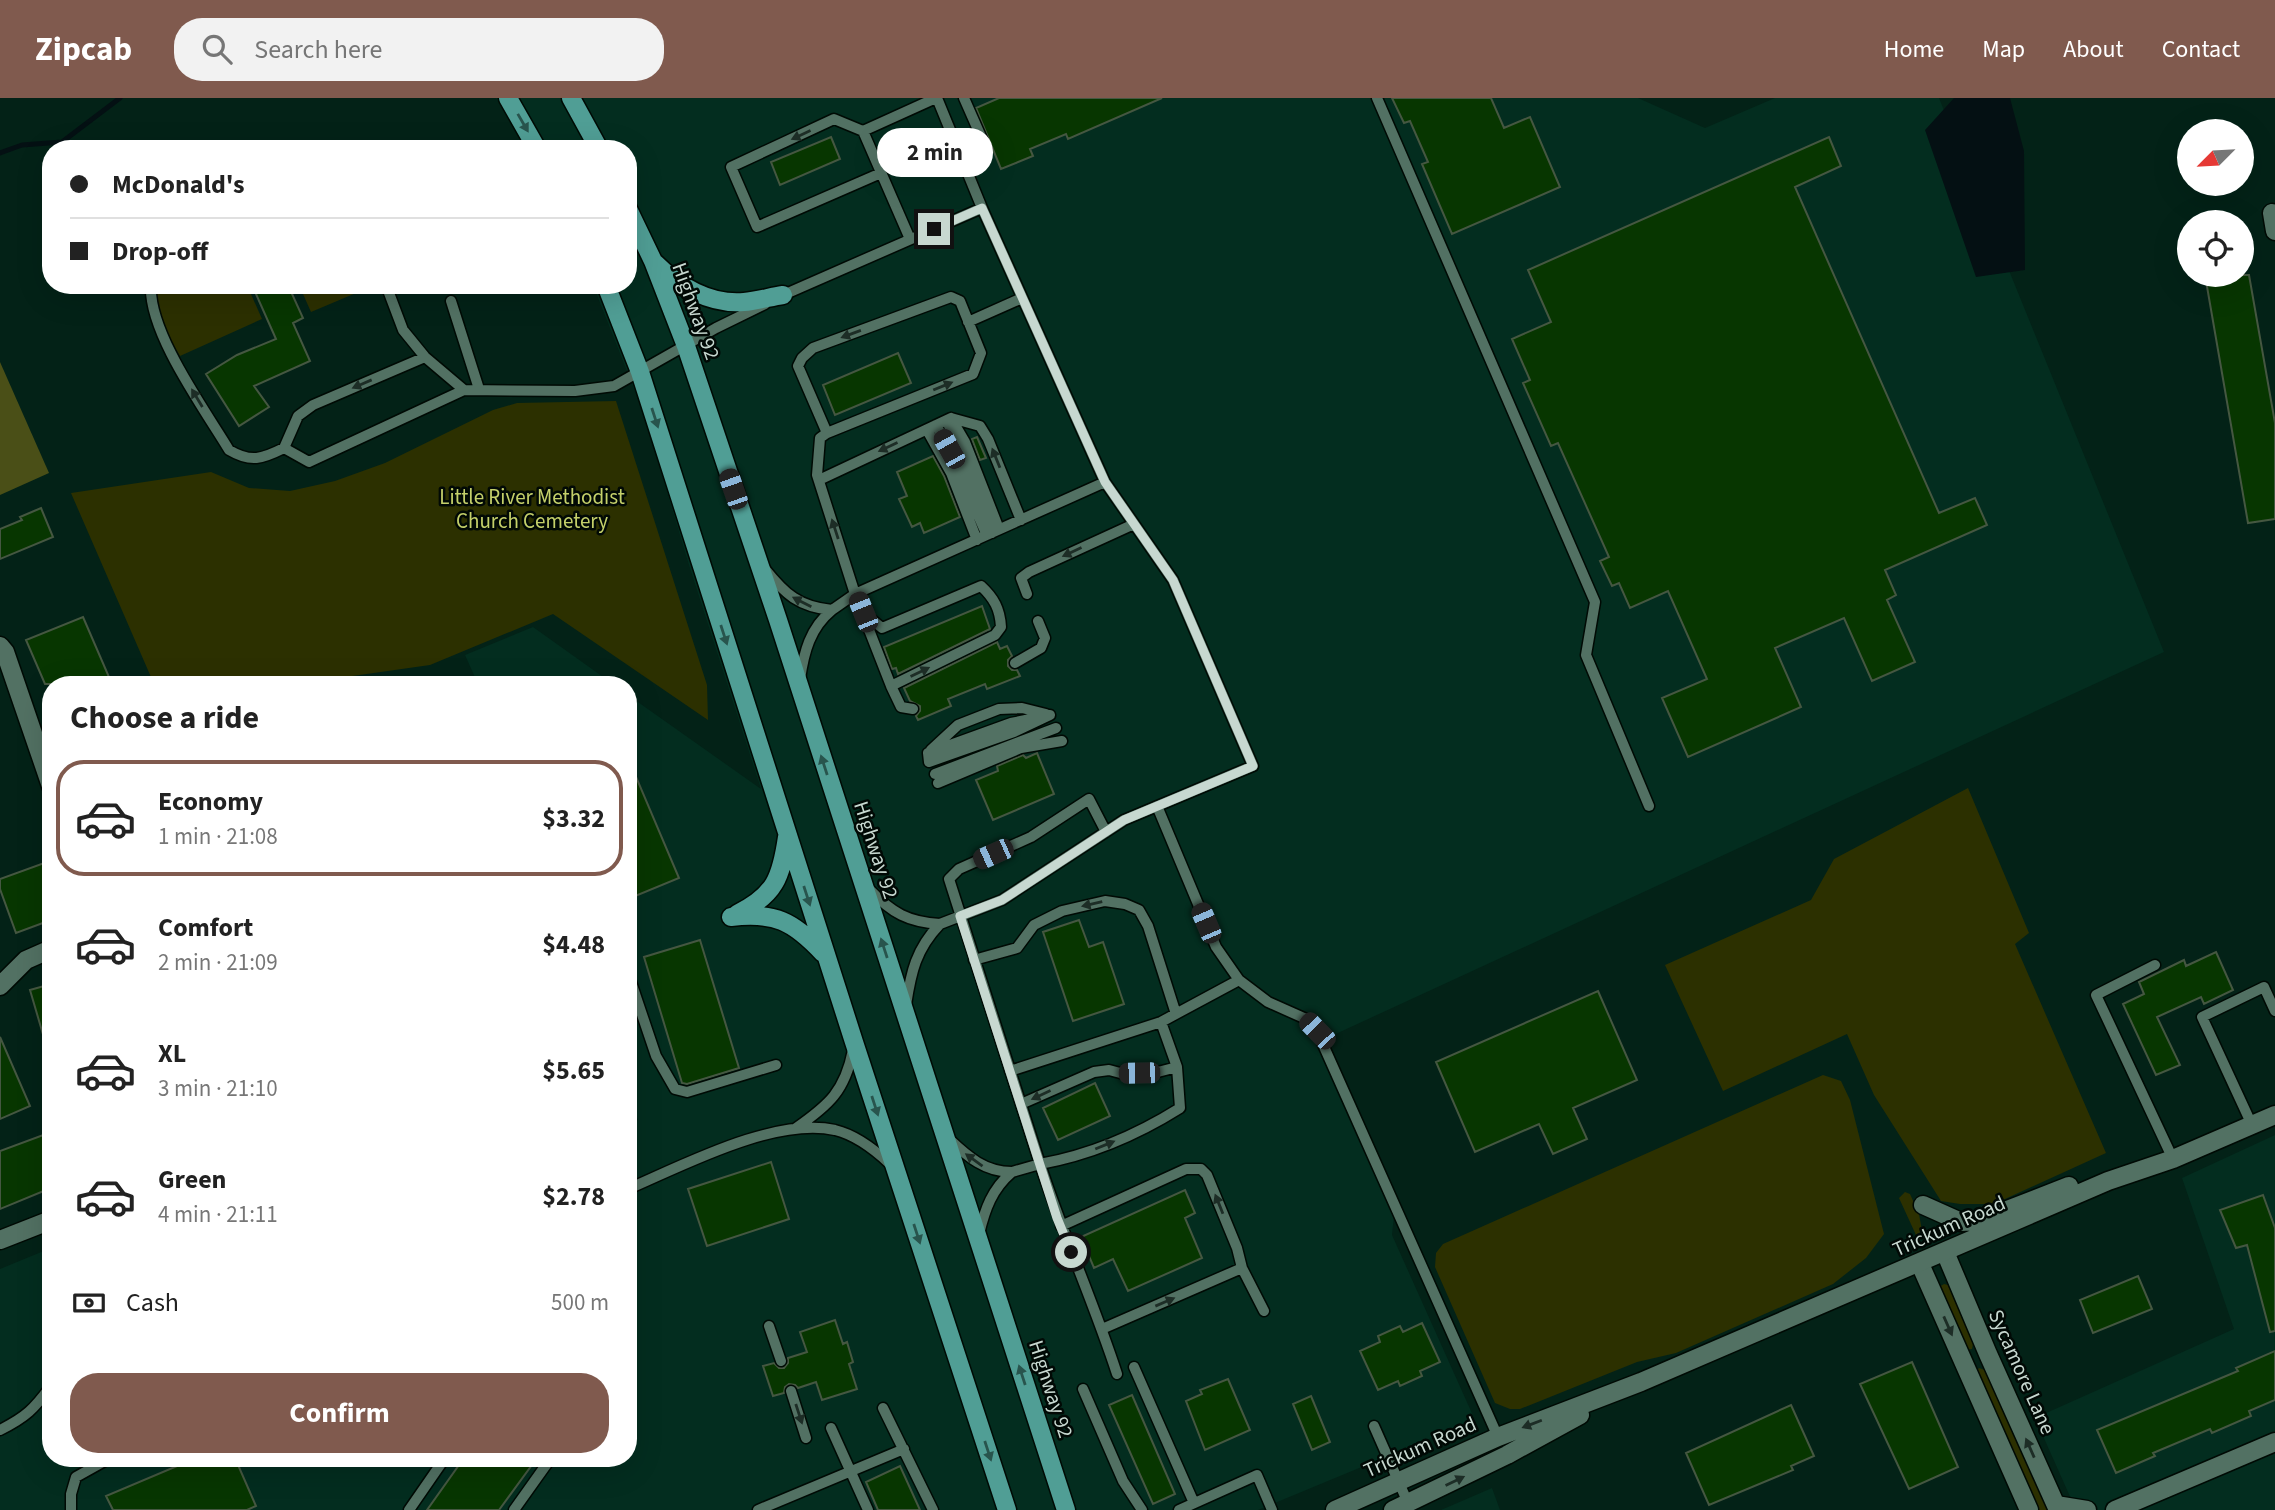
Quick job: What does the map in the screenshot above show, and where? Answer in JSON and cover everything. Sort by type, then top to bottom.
[{"type":"main road","points":[[508,98],[532,140]]},
{"type":"main road","points":[[571,98],[594,140]]},
{"type":"main road","name":"Highway 92","points":[[637,228],[686,346],[1066,1510]]},
{"type":"main road","points":[[653,261],[667,275],[701,296],[742,302],[783,295]]},
{"type":"main road","points":[[610,294],[640,372],[1007,1510]]},
{"type":"main road","points":[[788,834],[784,860],[774,887],[760,901],[731,917],[764,916],[789,923],[804,933],[827,957]]},
{"type":"street","points":[[2272,213],[2275,231]]},
{"type":"street","points":[[0,646],[5,652],[42,760]]},
{"type":"street","points":[[0,986],[26,960],[42,953]]},
{"type":"street","name":"Trickum Road","points":[[1335,1510],[1498,1437],[1641,1382],[2106,1182],[2173,1158],[2275,1115]]},
{"type":"street","points":[[1923,1205],[1961,1222],[1979,1221],[2087,1179],[2106,1182]]},
{"type":"street","points":[[0,1240],[42,1224]]},
{"type":"street","name":"Sycamore Lane","points":[[1945,1252],[2057,1508]]},
{"type":"street","points":[[1920,1264],[2029,1510]]},
{"type":"street","name":"Trickum Road","points":[[1400,1507],[1507,1455],[1641,1382]]},
{"type":"street","points":[[2115,1510],[2275,1443]]},
{"type":"street","points":[[2057,1508],[2087,1510]]},
{"type":"lane","points":[[863,131],[937,98],[982,208],[1105,482],[1173,580],[1253,766],[1124,820],[1002,900],[940,924],[919,950],[905,1012]]},
{"type":"lane","points":[[964,98],[986,148],[984,155],[964,164]]},
{"type":"lane","points":[[1377,98],[1595,602],[1586,655],[1649,806]]},
{"type":"lane","points":[[881,173],[757,227],[731,167],[834,119],[863,131],[910,239]]},
{"type":"lane","points":[[284,448],[309,462],[464,390],[575,391],[614,386],[716,328],[783,295],[982,208]]},
{"type":"lane","points":[[150,294],[161,331],[184,376],[229,450],[241,457],[262,459],[284,448],[298,416],[313,405],[425,357]]},
{"type":"lane","points":[[389,294],[403,330],[425,357],[464,390]]},
{"type":"lane","points":[[827,433],[799,366],[802,358],[813,348],[951,297],[960,302],[981,353],[973,374],[820,438],[817,475],[855,594],[901,706],[913,709]]},
{"type":"lane","points":[[968,322],[1022,298]]},
{"type":"lane","points":[[452,301],[479,390]]},
{"type":"lane","points":[[819,480],[940,424],[980,426],[1021,520]]},
{"type":"lane","points":[[940,424],[965,442],[989,534]]},
{"type":"lane","points":[[940,424],[989,534]]},
{"type":"lane","points":[[799,686],[809,639],[823,617],[855,594],[1105,482]]},
{"type":"lane","points":[[1027,594],[1021,578],[1029,572],[1134,524]]},
{"type":"lane","points":[[757,560],[782,589],[800,602],[817,609],[832,610]]},
{"type":"lane","points":[[863,612],[882,628],[981,586],[993,597],[1000,613],[1001,627],[995,635],[891,686]]},
{"type":"lane","points":[[1015,663],[1041,648],[1045,638],[1038,621]]},
{"type":"lane","points":[[1022,708],[1050,715],[1014,732],[929,757],[958,725],[999,709],[1022,708]]},
{"type":"lane","points":[[1056,727],[937,779],[1021,748],[1062,741]]},
{"type":"lane","points":[[1106,832],[1088,799],[1031,838],[959,869],[949,879],[1060,1226],[1102,1329],[1117,1374]]},
{"type":"lane","points":[[1157,806],[1216,947],[1239,979],[1268,1002],[1304,1018],[1317,1031],[1498,1437]]},
{"type":"lane","points":[[863,883],[894,912],[915,921],[940,924]]},
{"type":"lane","points":[[974,960],[1017,948],[1034,925],[1062,911],[1105,901],[1125,904],[1139,910],[1148,926],[1176,1014]]},
{"type":"lane","points":[[2155,965],[2096,995],[2173,1158]]},
{"type":"lane","points":[[1010,1071],[1161,1022],[1239,979]]},
{"type":"lane","points":[[2252,1125],[2202,1017],[2264,987],[2275,1011]]},
{"type":"lane","points":[[637,998],[656,1056],[675,1090],[687,1092],[776,1065]]},
{"type":"lane","points":[[944,1133],[961,1151],[983,1167],[1012,1172],[1072,1158],[1148,1128],[1180,1108],[1177,1067],[1161,1022]]},
{"type":"lane","points":[[795,1129],[837,1094],[845,1079],[854,1042]]},
{"type":"lane","points":[[1021,1104],[1094,1072],[1109,1070],[1124,1074],[1154,1073],[1177,1067]]},
{"type":"lane","points":[[637,1185],[738,1141],[795,1129],[821,1128],[844,1133],[866,1144],[896,1170]]},
{"type":"lane","points":[[1060,1226],[1186,1169],[1201,1169],[1207,1175],[1237,1248],[1241,1268],[1264,1311]]},
{"type":"lane","points":[[978,1238],[990,1199],[1012,1172]]},
{"type":"lane","points":[[1102,1329],[1241,1268]]},
{"type":"lane","points":[[769,1326],[781,1361]]},
{"type":"lane","points":[[1134,1367],[1194,1503]]},
{"type":"lane","points":[[1083,1389],[1124,1481],[1142,1510]]},
{"type":"lane","points":[[791,1391],[806,1438]]},
{"type":"lane","points":[[0,1430],[20,1421],[42,1400]]},
{"type":"lane","points":[[883,1408],[933,1510]]},
{"type":"lane","points":[[1374,1426],[1399,1481],[1400,1507]]},
{"type":"lane","points":[[831,1428],[868,1510]]},
{"type":"lane","points":[[758,1510],[904,1449]]},
{"type":"lane","points":[[71,1510],[71,1494],[76,1477],[94,1467]]},
{"type":"lane","points":[[409,1510],[439,1467]]},
{"type":"lane","points":[[514,1510],[545,1467]]},
{"type":"lane","points":[[1179,1510],[1257,1475],[1272,1510]]},
{"type":"shaded area","points":[[496,98],[1638,98],[1705,128],[1775,98],[1939,98],[2164,652],[1327,1038],[1395,1205],[1392,1235],[1475,1420],[1258,1510],[0,1510],[0,1269],[42,1252],[42,1467],[637,1467],[637,701],[761,789],[642,409],[597,294],[637,294],[637,140],[520,140]]},
{"type":"shaded area","points":[[1954,98],[2010,98],[2024,151],[2025,270],[1976,277],[1925,130]]},
{"type":"shaded area","points":[[533,627],[602,676],[474,676],[465,655]]},
{"type":"shaded area","points":[[2275,1135],[2275,1510],[2076,1510],[2035,1418],[2234,1329],[2182,1178]]},
{"type":"shaded area","points":[[1492,1488],[1500,1510],[1441,1510]]},
{"type":"green space","points":[[251,294],[262,319],[180,356],[166,331],[157,295]]},
{"type":"green space","points":[[303,294],[354,294],[311,312]]},
{"type":"green space","points":[[0,362],[49,473],[0,495]]},
{"type":"green space","name":"Little River Methodist Church Cemetery","points":[[616,401],[707,685],[708,720],[553,614],[430,665],[352,676],[151,676],[71,493],[211,472],[249,488],[290,491],[335,481],[385,463],[493,410],[517,403]]},
{"type":"green space","points":[[1968,788],[2029,933],[2015,944],[2106,1153],[1994,1204],[1941,1201],[1874,1095],[1847,1034],[1723,1091],[1665,965],[1811,900],[1834,859]]},
{"type":"green space","points":[[1823,1075],[1841,1081],[1850,1100],[1884,1234],[1866,1258],[1833,1284],[1676,1353],[1637,1362],[1520,1409],[1510,1409],[1495,1403],[1435,1267],[1436,1253],[1443,1244]]},
{"type":"green space","points":[[1905,1192],[1910,1194],[1919,1214],[1922,1231],[1916,1235],[1899,1198]]},
{"type":"green space","points":[[1948,1285],[1973,1344],[1972,1349],[1966,1350],[1939,1287]]},
{"type":"green space","points":[[1979,1368],[1985,1370],[1988,1376],[2049,1510],[2037,1510],[1975,1373]]},
{"type":"building","points":[[999,98],[1162,98],[1068,139],[1066,134],[1030,149],[1033,156],[1001,169],[976,108]]},
{"type":"building","points":[[1392,98],[1491,98],[1504,128],[1530,117],[1560,187],[1452,234],[1422,164],[1428,162],[1410,121],[1404,123]]},
{"type":"building","points":[[831,137],[840,159],[780,185],[771,162]]},
{"type":"building","points":[[1829,137],[1841,166],[1795,187],[1939,513],[1975,498],[1987,525],[1885,570],[1896,595],[1887,600],[1915,662],[1872,681],[1844,618],[1775,648],[1801,707],[1688,757],[1662,698],[1707,679],[1668,591],[1630,608],[1619,583],[1612,586],[1600,561],[1609,557],[1558,443],[1551,446],[1523,383],[1530,380],[1512,339],[1551,322],[1528,270]]},
{"type":"building","points":[[2207,287],[2251,287],[2275,423],[2275,519],[2248,523]]},
{"type":"building","points":[[256,294],[292,294],[303,318],[293,323],[310,361],[254,386],[269,407],[239,426],[206,374],[237,355],[276,339]]},
{"type":"building","points":[[898,353],[911,383],[835,415],[823,385]]},
{"type":"building","points":[[977,437],[986,458],[980,460],[972,439]]},
{"type":"building","points":[[933,456],[960,517],[924,533],[920,523],[912,527],[899,499],[907,496],[897,472]]},
{"type":"building","points":[[41,508],[53,537],[0,559],[0,529]]},
{"type":"building","points":[[982,606],[990,629],[898,674],[896,668],[892,669],[884,647]]},
{"type":"building","points":[[83,617],[109,676],[42,677],[26,640]]},
{"type":"building","points":[[997,642],[1000,649],[1007,646],[1012,656],[1008,660],[1008,666],[1017,670],[1020,676],[987,689],[985,684],[948,699],[951,706],[918,720],[916,716],[920,706],[910,701],[904,688]]},
{"type":"building","points":[[1037,753],[1054,794],[993,820],[976,780],[998,771],[997,766],[1023,755],[1026,758]]},
{"type":"building","points":[[637,779],[679,878],[637,895]]},
{"type":"building","points":[[42,864],[42,923],[16,933],[0,889],[0,879]]},
{"type":"building","points":[[1079,920],[1089,947],[1103,942],[1124,1004],[1073,1021],[1043,932]]},
{"type":"building","points":[[700,940],[739,1068],[687,1084],[682,1083],[644,957]]},
{"type":"building","points":[[2216,952],[2233,990],[2204,1004],[2201,997],[2157,1017],[2180,1065],[2156,1075],[2123,1004],[2144,994],[2139,982],[2184,960],[2186,966]]},
{"type":"building","points":[[42,987],[42,1031],[30,990]]},
{"type":"building","points":[[1598,991],[1637,1080],[1573,1108],[1587,1139],[1553,1154],[1539,1124],[1475,1152],[1436,1062]]},
{"type":"building","points":[[0,1037],[30,1106],[0,1119]]},
{"type":"building","points":[[1095,1083],[1110,1116],[1058,1140],[1043,1108]]},
{"type":"building","points":[[42,1135],[42,1192],[0,1209],[0,1151]]},
{"type":"building","points":[[771,1162],[789,1219],[707,1246],[688,1189]]},
{"type":"building","points":[[1185,1190],[1195,1213],[1185,1218],[1202,1258],[1128,1291],[1113,1259],[1094,1268],[1081,1237]]},
{"type":"building","points":[[2263,1195],[2275,1228],[2275,1331],[2270,1332],[2247,1245],[2236,1248],[2220,1210]]},
{"type":"building","points":[[2138,1276],[2152,1309],[2093,1333],[2080,1300]]},
{"type":"building","points":[[835,1320],[843,1344],[847,1342],[853,1362],[849,1364],[857,1389],[822,1400],[816,1382],[798,1388],[789,1384],[784,1393],[773,1396],[763,1366],[774,1363],[779,1368],[784,1368],[788,1358],[807,1352],[800,1332]]},
{"type":"building","points":[[1422,1323],[1440,1362],[1420,1371],[1422,1376],[1400,1386],[1398,1381],[1378,1390],[1360,1351],[1380,1342],[1378,1336],[1400,1326],[1403,1332]]},
{"type":"building","points":[[2275,1351],[2275,1400],[2249,1411],[2251,1416],[2212,1433],[2210,1429],[2153,1453],[2155,1456],[2116,1473],[2097,1430],[2238,1371],[2236,1368]]},
{"type":"building","points":[[1912,1362],[1958,1467],[1909,1489],[1860,1384]]},
{"type":"building","points":[[1228,1379],[1250,1430],[1205,1450],[1186,1401],[1202,1394],[1200,1390]]},
{"type":"building","points":[[1132,1395],[1175,1494],[1153,1504],[1109,1405]]},
{"type":"building","points":[[1311,1396],[1330,1442],[1312,1450],[1293,1404]]},
{"type":"building","points":[[1791,1405],[1814,1456],[1791,1466],[1793,1470],[1709,1505],[1686,1453]]},
{"type":"building","points":[[900,1466],[920,1510],[878,1510],[866,1482]]},
{"type":"building","points":[[175,1467],[239,1467],[256,1506],[247,1510],[113,1510],[106,1496]]},
{"type":"building","points":[[458,1467],[530,1467],[499,1510],[427,1510]]},
{"type":"waterway","points":[[65,140],[120,98]]},
{"type":"waterway","points":[[0,153],[22,145],[42,144]]},
{"type":"route","points":[[934,229],[982,208],[1105,482],[1173,580],[1253,766],[1124,820],[1002,900],[960,916],[1057,1218],[1071,1252]]}]
